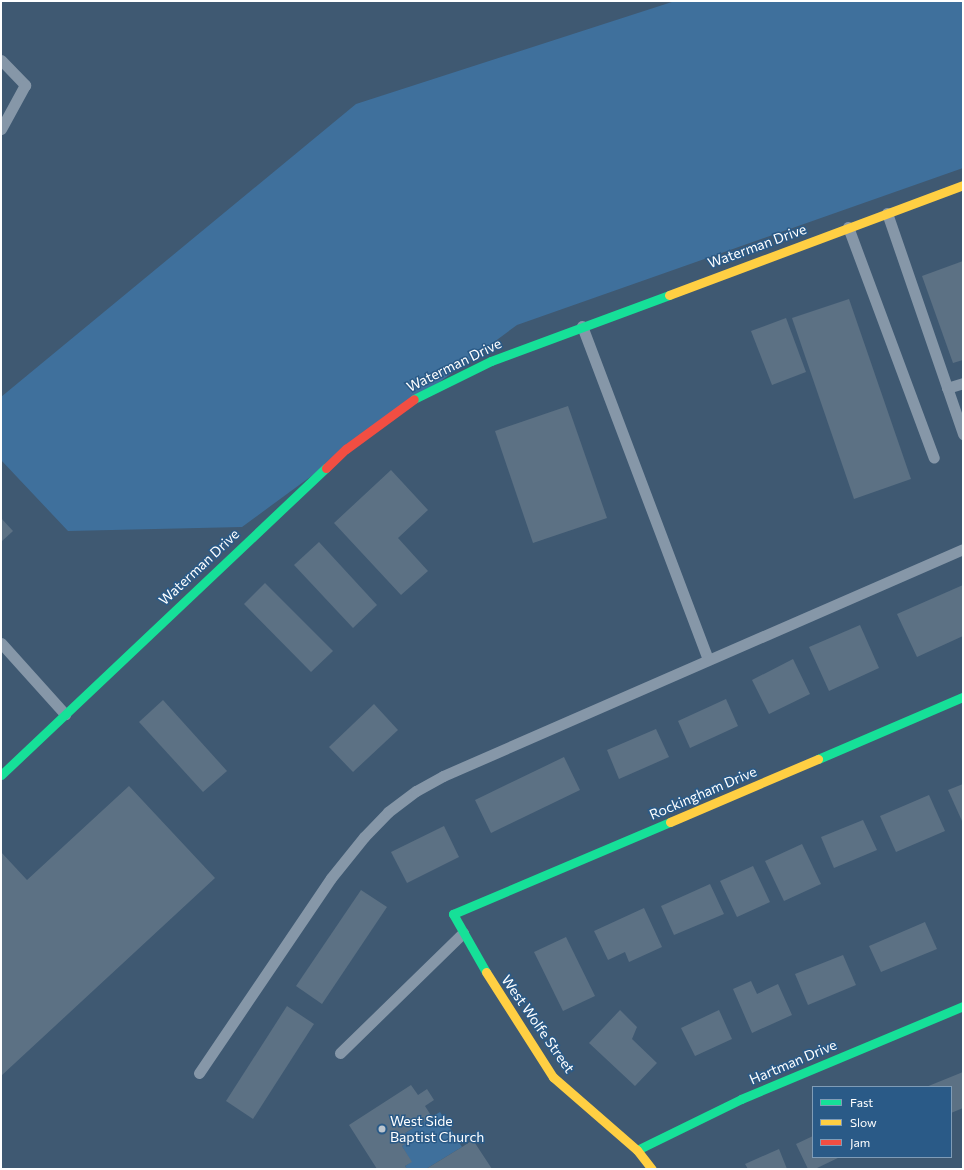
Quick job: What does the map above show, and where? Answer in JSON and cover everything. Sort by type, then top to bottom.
[{"type":"street","name":"Waterman Drive","points":[[1,775],[257,531],[346,449],[390,415],[447,381],[491,361],[963,185]]},
{"type":"street","name":"Rockingham Drive","points":[[453,914],[963,697]]},
{"type":"street","name":"West Wolfe Street","points":[[453,914],[490,981],[554,1077],[637,1150],[652,1169]]},
{"type":"street","name":"Hartman Drive","points":[[637,1150],[741,1099],[963,1006]]},
{"type":"lane","points":[[1,60],[25,85],[1,130]]},
{"type":"lane","points":[[887,213],[963,434]]},
{"type":"lane","points":[[848,227],[934,458]]},
{"type":"lane","points":[[582,326],[708,659]]},
{"type":"lane","points":[[947,388],[963,382]]},
{"type":"lane","points":[[199,1073],[332,878],[364,837],[388,812],[416,792],[443,776],[708,659],[963,549]]},
{"type":"lane","points":[[1,643],[66,714]]},
{"type":"lane","points":[[340,1053],[463,932]]},
{"type":"shaded area","points":[[675,1],[963,1],[963,168],[517,325],[242,527],[68,531],[1,460],[1,397],[356,104]]},
{"type":"shaded area","points":[[440,1112],[462,1147],[426,1169],[407,1169],[405,1166],[411,1162],[402,1146],[409,1141],[405,1133]]},
{"type":"building","points":[[963,261],[963,360],[953,363],[922,276]]},
{"type":"building","points":[[849,299],[911,479],[854,499],[792,318]]},
{"type":"building","points":[[786,318],[806,372],[772,385],[751,331]]},
{"type":"building","points":[[568,406],[607,518],[533,543],[495,431]]},
{"type":"building","points":[[391,470],[428,510],[398,538],[428,571],[401,595],[334,523]]},
{"type":"building","points":[[1,518],[13,531],[1,542]]},
{"type":"building","points":[[319,542],[377,605],[353,628],[294,565]]},
{"type":"building","points":[[265,583],[333,651],[311,672],[244,604]]},
{"type":"building","points":[[963,585],[963,636],[917,657],[897,614]]},
{"type":"building","points":[[860,625],[879,668],[829,691],[809,647]]},
{"type":"building","points":[[793,659],[810,694],[769,714],[752,680]]},
{"type":"building","points":[[726,699],[738,726],[690,748],[678,721]]},
{"type":"building","points":[[163,700],[227,771],[203,792],[139,722]]},
{"type":"building","points":[[374,704],[398,730],[353,772],[329,747]]},
{"type":"building","points":[[656,729],[669,757],[619,779],[607,750]]},
{"type":"building","points":[[564,757],[580,790],[491,833],[475,800]]},
{"type":"building","points":[[963,784],[963,820],[962,821],[948,790]]},
{"type":"building","points":[[129,786],[215,878],[1,1076],[1,852],[27,880]]},
{"type":"building","points":[[929,795],[945,831],[896,852],[880,816]]},
{"type":"building","points":[[863,820],[877,850],[834,868],[821,837]]},
{"type":"building","points":[[444,826],[459,857],[407,883],[391,852]]},
{"type":"building","points":[[802,844],[821,884],[784,901],[765,861]]},
{"type":"building","points":[[753,866],[770,902],[737,917],[720,881]]},
{"type":"building","points":[[710,884],[724,914],[674,935],[661,906]]},
{"type":"building","points":[[361,890],[387,907],[322,1004],[296,986]]},
{"type":"building","points":[[644,908],[662,947],[629,962],[625,952],[608,960],[594,931]]},
{"type":"building","points":[[925,922],[937,949],[881,972],[869,946]]},
{"type":"building","points":[[566,937],[595,996],[563,1011],[534,952]]},
{"type":"building","points":[[843,955],[856,985],[808,1005],[795,974]]},
{"type":"building","points":[[751,981],[757,994],[778,984],[792,1015],[752,1033],[733,989]]},
{"type":"building","points":[[287,1006],[314,1024],[253,1119],[226,1101]]},
{"type":"building","points":[[620,1010],[637,1027],[632,1039],[657,1063],[635,1086],[589,1043]]},
{"type":"building","points":[[719,1010],[732,1039],[695,1056],[681,1028]]},
{"type":"building","points":[[963,1072],[963,1108],[952,1113],[952,1086],[928,1086]]},
{"type":"building","name":"West Side Baptist Church","points":[[411,1085],[418,1095],[427,1089],[434,1100],[425,1106],[432,1117],[405,1133],[410,1141],[402,1146],[412,1162],[405,1166],[407,1169],[377,1169],[349,1125]]},
{"type":"building","points":[[812,1136],[812,1158],[838,1158],[815,1169],[808,1169],[796,1144]]},
{"type":"building","name":"West Side Baptist Church","points":[[473,1140],[492,1169],[426,1169],[462,1147]]},
{"type":"building","points":[[779,1149],[787,1169],[748,1169],[745,1164]]},
{"type":"traffic: fast","points":[[414,399],[491,361],[669,295]]},
{"type":"traffic: fast","points":[[1,775],[326,468]]},
{"type":"traffic: fast","points":[[818,759],[963,697]]},
{"type":"traffic: fast","points":[[486,972],[453,914],[670,822]]},
{"type":"traffic: fast","points":[[637,1150],[741,1099],[963,1006]]},
{"type":"traffic: slow","points":[[669,295],[963,185]]},
{"type":"traffic: slow","points":[[670,822],[818,759]]},
{"type":"traffic: slow","points":[[486,972],[553,1077],[637,1150],[652,1169]]},
{"type":"traffic: jam","points":[[326,468],[346,449],[414,399]]},
{"type":"place","name":"West Side Baptist Church","points":[[382,1129]]}]
